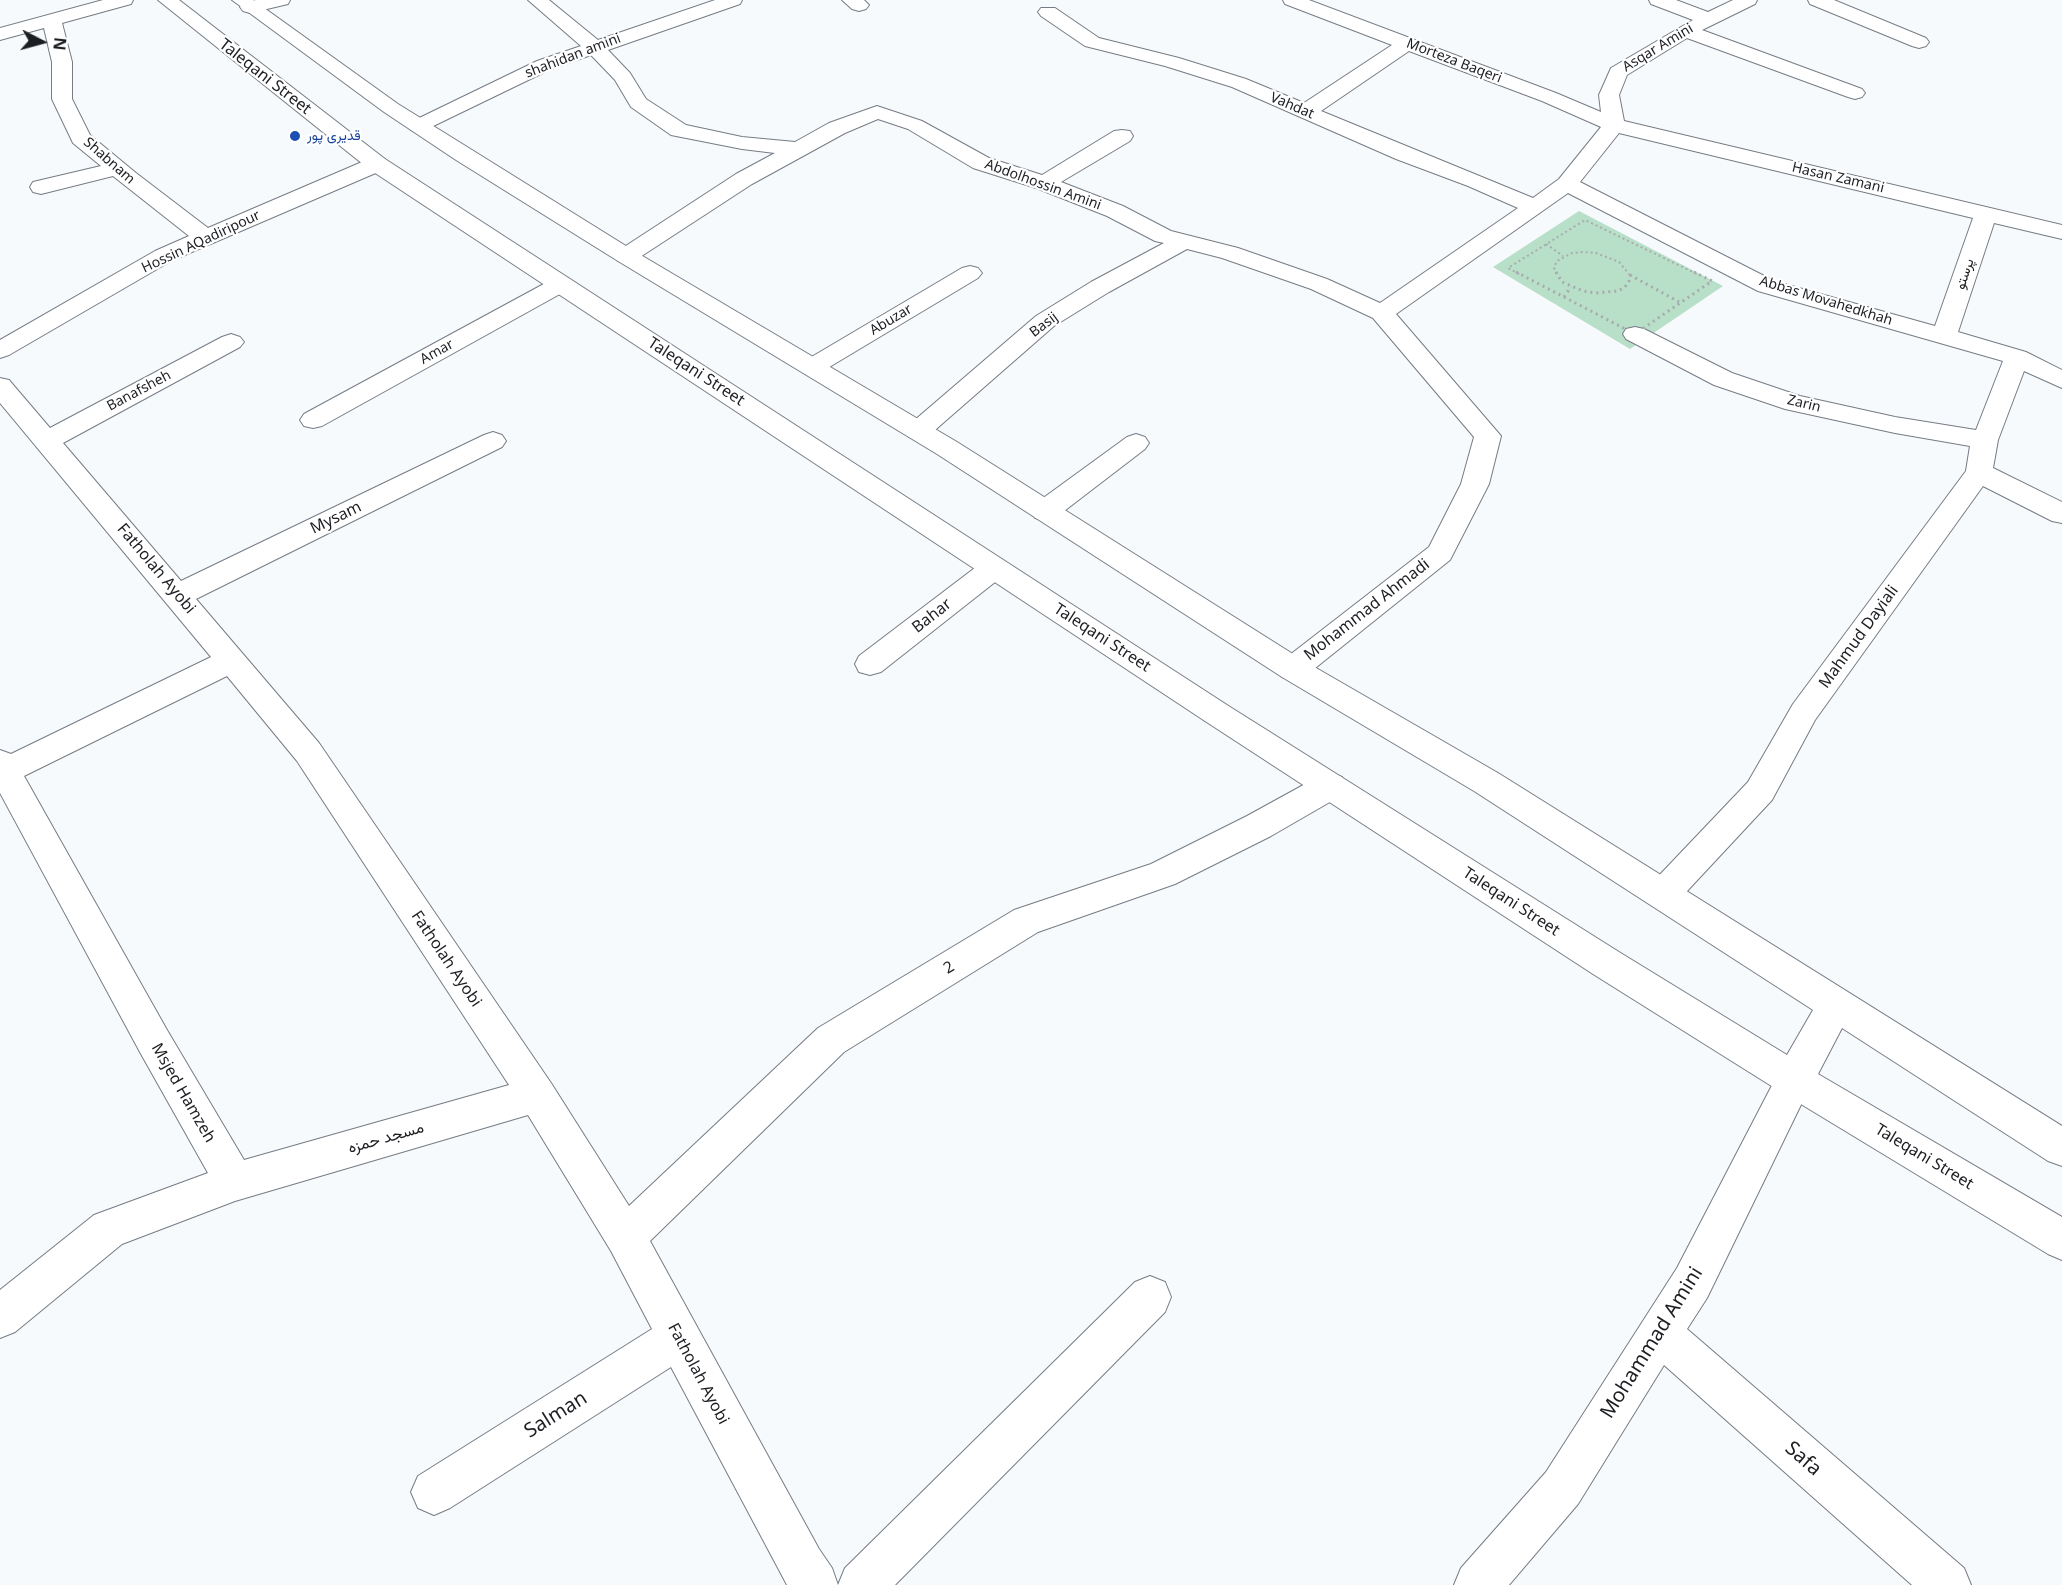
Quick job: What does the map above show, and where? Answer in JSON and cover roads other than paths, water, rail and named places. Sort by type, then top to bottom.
[{"type":"street","points":[[0,34],[124,0]]},
{"type":"street","name":"Taleqani Street","points":[[167,0],[261,44],[418,126],[626,256],[918,431],[1293,669],[1486,782],[2062,1148]]},
{"type":"street","points":[[246,3],[280,0]]},
{"type":"street","points":[[537,0],[593,46],[623,77],[638,103],[679,130],[742,143],[798,149]]},
{"type":"street","name":"shahidan amini","points":[[418,126],[544,65],[593,46],[733,0]]},
{"type":"street","name":"Morteza Baqeri","points":[[1292,0],[1325,5],[1408,43],[1549,97],[1614,125]]},
{"type":"street","points":[[1658,0],[1709,18]]},
{"type":"street","name":"Asqar Amini","points":[[1614,125],[1609,95],[1618,72],[1685,31],[1748,0]]},
{"type":"street","points":[[1816,0],[1920,42]]},
{"type":"street","name":"Taleqani Street","points":[[246,3],[261,44],[376,164],[994,568],[1606,963],[1794,1080],[2062,1240]]},
{"type":"street","name":"Vahdat","points":[[1048,12],[1092,42],[1172,62],[1239,83],[1404,154],[1476,180],[1535,207]]},
{"type":"street","name":"Shabnam","points":[[52,20],[62,62],[62,99],[81,138],[116,169],[205,237]]},
{"type":"street","points":[[1685,31],[1855,93]]},
{"type":"street","points":[[1306,111],[1408,43]]},
{"type":"street","name":"Abdolhossin Amini","points":[[626,256],[744,179],[837,128],[877,112],[915,125],[981,163],[1044,183],[1115,211],[1163,236],[1230,253],[1319,284],[1382,313]]},
{"type":"street","points":[[1382,313],[1567,184],[1614,125]]},
{"type":"street","name":"Hasan Zamani","points":[[1614,125],[2062,232]]},
{"type":"street","points":[[1044,183],[1122,136]]},
{"type":"street","name":"Hossin AQadiripour","points":[[0,350],[163,256],[376,164]]},
{"type":"street","points":[[41,187],[116,169]]},
{"type":"street","name":"Abbas Movahedkhah","points":[[1567,184],[1766,286],[2017,357],[2062,380]]},
{"type":"street","name":"پرستو","points":[[1944,336],[1986,213]]},
{"type":"street","name":"Basij","points":[[918,431],[1046,321],[1100,287],[1185,241]]},
{"type":"street","name":"Abuzar","points":[[812,367],[970,273]]},
{"type":"street","name":"Amar","points":[[313,420],[561,284]]},
{"type":"street","name":"Mohammad Ahmadi","points":[[1293,669],[1440,553],[1475,484],[1488,436],[1382,313]]},
{"type":"street","name":"Zarin","points":[[1635,334],[1723,379],[1794,403],[1895,425],[1984,440]]},
{"type":"street","name":"Banafsheh","points":[[48,440],[231,342]]},
{"type":"street","name":"Mahmud Dayiali","points":[[1663,894],[1760,791],[1804,712],[1978,472],[1984,440],[2017,357]]},
{"type":"street","name":"Fatholah Ayobi","points":[[0,386],[48,440],[308,752],[537,1095],[625,1237],[802,1566],[815,1585]]},
{"type":"street","name":"Mysam","points":[[178,596],[493,441]]},
{"type":"street","points":[[1045,511],[1136,443]]},
{"type":"street","points":[[1978,472],[2062,514]]},
{"type":"street","name":"Bahar","points":[[870,664],[994,568]]},
{"type":"street","points":[[3,767],[233,660]]},
{"type":"street","name":"Msjed Hamzeh","points":[[3,767],[154,1042],[235,1182]]},
{"type":"street","name":"2","points":[[625,1237],[831,1040],[1026,921],[1163,874],[1259,826],[1330,786]]},
{"type":"street","name":"Mohammad Amini","points":[[1478,1585],[1562,1488],[1692,1283],[1794,1080],[1836,1004]]},
{"type":"street","name":"مسجد حمزه","points":[[235,1182],[537,1095]]},
{"type":"street","points":[[0,1317],[108,1229],[235,1182]]},
{"type":"street","points":[[862,1585],[1150,1297]]},
{"type":"street","name":"Safa","points":[[1660,1334],[1947,1585]]},
{"type":"street","name":"Salman","points":[[434,1492],[679,1337]]},
{"type":"place","name":"قدیری پور","points":[[295,136]]}]
